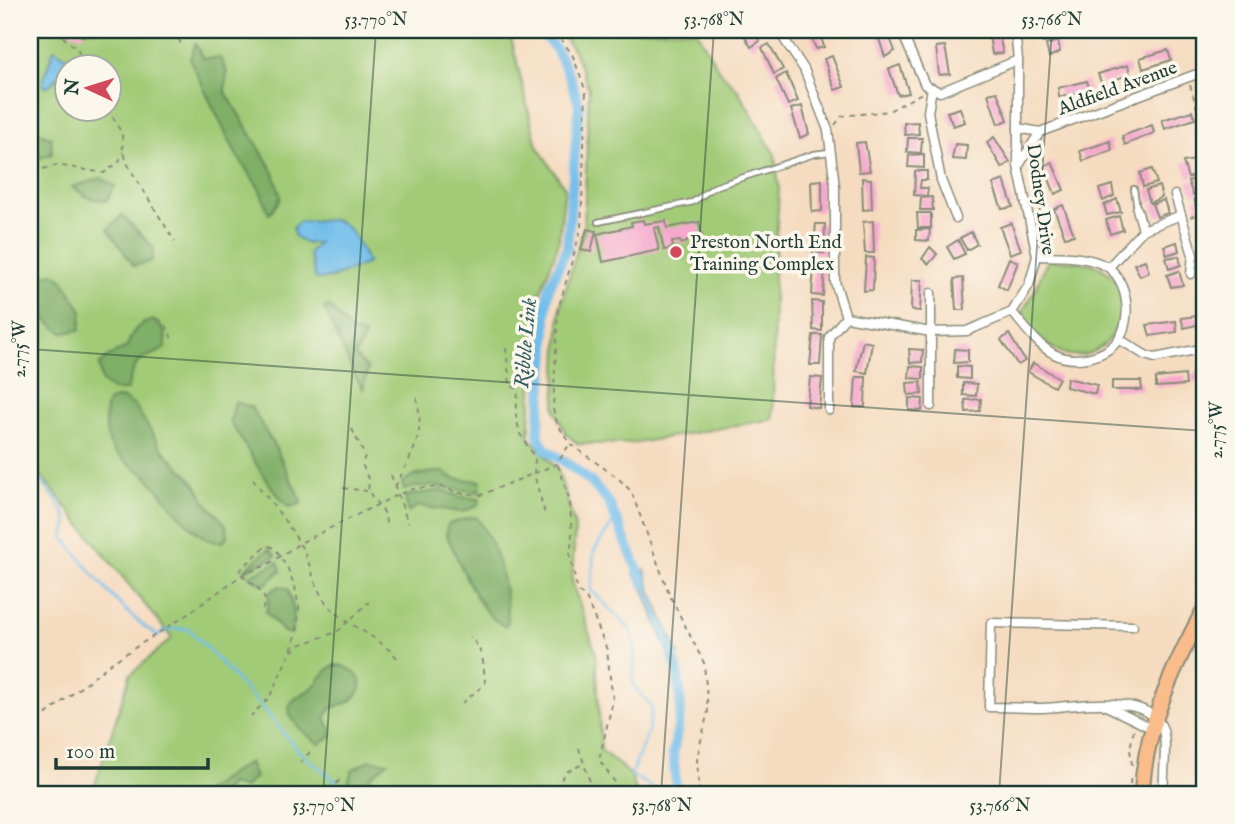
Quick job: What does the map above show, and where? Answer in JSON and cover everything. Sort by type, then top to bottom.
[{"type":"highway","points":[[1142,794],[1145,762],[1155,724],[1174,671],[1205,608]]},
{"type":"street","points":[[778,30],[804,69],[829,134],[835,186],[835,282],[846,317]]},
{"type":"street","points":[[901,30],[925,85],[940,92],[1018,60]]},
{"type":"street","name":"Dodney Drive","points":[[1012,312],[1030,285],[1037,256],[1018,166],[1018,60],[1015,30]]},
{"type":"street","name":"Aldfield Avenue","points":[[1018,128],[1040,132],[1205,71]]},
{"type":"street","points":[[932,88],[928,112],[941,180],[957,218]]},
{"type":"street","name":"Aldfield Avenue","points":[[1018,166],[1040,132]]},
{"type":"street","points":[[1175,195],[1194,255],[1191,274]]},
{"type":"street","points":[[1137,209],[1143,230]]},
{"type":"street","points":[[1109,267],[1143,230],[1182,217]]},
{"type":"street","points":[[846,317],[931,332],[967,331],[1012,312],[1042,346],[1066,358],[1084,359],[1093,356],[1119,340],[1127,311],[1126,301],[1122,285],[1109,267],[1090,260],[1037,256]]},
{"type":"street","points":[[931,293],[931,406]]},
{"type":"street","points":[[829,410],[829,337],[846,317]]},
{"type":"street","points":[[1119,340],[1155,358],[1205,348]]},
{"type":"street","points":[[1133,625],[991,624],[989,707],[1046,708],[1112,703],[1143,711],[1163,731],[1164,794]]},
{"type":"lane","points":[[598,222],[693,202],[714,187],[814,154],[831,152]]},
{"type":"lane","points":[[1134,189],[1137,209]]},
{"type":"path","points":[[55,30],[78,52]]},
{"type":"path","points":[[174,30],[183,48]]},
{"type":"path","points":[[555,30],[573,55],[586,92],[581,229],[558,310],[553,409],[557,423],[570,444],[618,478],[631,491],[670,596],[704,663],[708,711],[697,758],[699,794]]},
{"type":"path","points":[[1187,77],[1205,135]]},
{"type":"path","points":[[829,134],[842,116],[889,111],[932,88]]},
{"type":"path","points":[[116,122],[122,134],[123,151],[129,167],[175,242]]},
{"type":"path","points":[[43,169],[57,165],[104,173],[118,162],[123,151]]},
{"type":"path","points":[[1182,217],[1205,212]]},
{"type":"path","points":[[158,318],[172,336],[171,342]]},
{"type":"path","points":[[506,348],[510,385],[518,392],[516,416],[520,434],[535,458],[534,474],[545,514]]},
{"type":"path","points":[[395,487],[419,439],[416,395]]},
{"type":"path","points":[[352,429],[365,456],[362,464],[369,481],[368,491],[385,514],[386,524]]},
{"type":"path","points":[[30,727],[86,682],[160,630],[186,616],[242,575],[267,565],[299,545],[416,488],[442,487],[459,493],[481,495],[557,464],[570,444]]},
{"type":"path","points":[[557,464],[570,501],[570,555],[576,584],[586,598],[603,641],[610,677],[613,700],[599,760],[614,781],[629,794]]},
{"type":"path","points":[[391,475],[408,523]]},
{"type":"path","points":[[253,479],[299,545],[320,593],[330,607],[348,623],[378,639],[398,659]]},
{"type":"path","points":[[343,488],[368,491]]},
{"type":"path","points":[[239,571],[267,545],[276,549],[292,578],[299,608],[297,632],[291,651],[265,703],[251,716]]},
{"type":"path","points":[[233,567],[262,592],[266,602],[262,610]]},
{"type":"path","points":[[291,651],[299,645],[337,632],[369,602]]},
{"type":"path","points":[[462,704],[485,684],[483,655],[478,644],[470,637]]},
{"type":"path","points":[[1129,794],[1132,766],[1130,749],[1135,727],[1132,724]]},
{"type":"path","points":[[579,748],[594,794]]},
{"type":"path","points":[[300,763],[310,752]]},
{"type":"path","points":[[556,789],[566,772],[584,763]]},
{"type":"path","points":[[328,789],[341,779]]},
{"type":"green space","points":[[30,30],[504,30],[512,42],[537,146],[565,188],[558,245],[538,299],[529,437],[558,470],[575,526],[572,581],[596,654],[601,750],[631,775],[637,794],[92,794],[130,675],[172,638],[30,462]]},
{"type":"green space","name":"Preston North End Training Complex","points":[[559,30],[696,30],[718,69],[738,90],[775,155],[779,189],[774,276],[773,419],[636,443],[578,444],[566,434],[555,409],[560,308],[584,227],[589,89],[575,53]]},
{"type":"green space","points":[[195,43],[203,58],[220,58],[227,72],[225,91],[274,173],[281,198],[269,214],[259,188],[236,154],[190,60]]},
{"type":"green space","points":[[37,131],[51,138],[52,154],[38,159],[30,154],[30,133]]},
{"type":"green space","points":[[101,178],[115,186],[106,201],[89,198],[72,187]]},
{"type":"green space","points":[[122,215],[154,248],[152,261],[134,266],[108,229]]},
{"type":"green space","points":[[1048,260],[1091,264],[1111,275],[1121,292],[1121,312],[1115,331],[1102,346],[1085,355],[1064,353],[1038,337],[1023,316]]},
{"type":"green space","points":[[53,273],[63,280],[82,311],[80,330],[63,333],[43,317],[32,302],[30,294],[37,279]]},
{"type":"green space","points":[[329,306],[350,330],[365,336],[355,356],[368,369],[363,389],[324,308]]},
{"type":"green space","points":[[153,320],[165,331],[166,347],[137,364],[127,390],[112,390],[102,382],[99,365],[107,357],[127,347],[133,332],[139,326]]},
{"type":"green space","points":[[116,398],[124,399],[135,406],[162,449],[196,484],[204,500],[226,525],[228,536],[223,542],[213,541],[192,528],[146,476],[120,457],[110,445],[106,413],[108,402]]},
{"type":"green space","points":[[235,402],[251,407],[276,449],[302,503],[289,507],[264,477],[230,422]]},
{"type":"green space","points":[[443,472],[455,479],[481,481],[479,492],[432,486],[404,490],[402,483],[412,476]]},
{"type":"green space","points":[[442,490],[460,497],[480,499],[477,506],[462,512],[418,506],[408,512],[405,496]]},
{"type":"green space","points":[[477,518],[485,530],[500,568],[507,608],[508,622],[505,626],[486,611],[478,599],[446,534],[448,524]]},
{"type":"green space","points":[[269,549],[276,556],[243,571]]},
{"type":"green space","points":[[278,562],[281,571],[264,585],[249,576]]},
{"type":"green space","points":[[279,586],[288,589],[294,612],[291,634],[284,632],[266,612],[269,593]]},
{"type":"green space","points":[[336,665],[354,672],[361,687],[351,700],[329,710],[325,719],[331,729],[331,736],[319,744],[292,719],[290,707],[295,699],[312,688]]},
{"type":"green space","points":[[370,760],[388,762],[370,777],[360,791],[347,785],[352,770]]},
{"type":"green space","points":[[249,762],[255,777],[244,788],[230,784],[224,791],[226,794],[201,794]]},
{"type":"water","points":[[52,55],[52,83],[47,87],[43,85]]},
{"type":"water","points":[[333,220],[346,226],[368,263],[331,278],[316,279],[309,253],[318,243],[306,243],[295,237],[293,229],[298,222]]},
{"type":"water","points":[[645,570],[651,592],[679,654],[670,658],[643,588],[634,574]]},
{"type":"building","points":[[70,30],[84,30],[83,36],[70,33]]},
{"type":"building","points":[[741,30],[753,30],[760,41],[751,47]]},
{"type":"building","points":[[809,30],[819,30],[824,47],[816,49]]},
{"type":"building","points":[[876,30],[887,30],[895,51],[885,57]]},
{"type":"building","points":[[988,30],[998,30],[1003,53],[992,54]]},
{"type":"building","points":[[1052,30],[1055,39],[1043,43],[1040,32]]},
{"type":"building","points":[[1205,34],[1205,51],[1199,36]]},
{"type":"building","points":[[1058,41],[1060,52],[1049,57],[1046,45]]},
{"type":"building","points":[[769,44],[783,69],[774,74],[762,48]]},
{"type":"building","points":[[945,46],[950,74],[939,75],[936,47]]},
{"type":"building","points":[[1168,50],[1171,60],[1143,69],[1140,58]]},
{"type":"building","points":[[832,56],[844,87],[835,90],[824,59]]},
{"type":"building","points":[[900,65],[909,93],[898,95],[889,69]]},
{"type":"building","points":[[1128,65],[1130,74],[1102,85],[1098,74]]},
{"type":"building","points":[[786,73],[798,101],[788,105],[776,79]]},
{"type":"building","points":[[1087,81],[1090,91],[1059,97],[1058,88]]},
{"type":"building","points":[[997,92],[1008,120],[998,124],[988,94]]},
{"type":"building","points":[[802,106],[809,134],[800,138],[791,109]]},
{"type":"building","points":[[960,108],[965,122],[953,126],[947,112]]},
{"type":"building","points":[[1192,111],[1195,119],[1165,129],[1162,120]]},
{"type":"building","points":[[918,122],[919,134],[905,135],[904,123]]},
{"type":"building","points":[[1152,125],[1154,133],[1125,145],[1122,136]]},
{"type":"building","points":[[994,137],[1010,162],[1002,168],[987,143]]},
{"type":"building","points":[[908,138],[922,138],[921,153],[907,152]]},
{"type":"building","points":[[1110,141],[1112,150],[1083,161],[1080,151]]},
{"type":"building","points":[[865,142],[870,171],[859,172],[856,143]]},
{"type":"building","points":[[955,144],[967,145],[966,160],[952,159]]},
{"type":"building","points":[[924,154],[924,168],[908,167],[909,155]]},
{"type":"building","points":[[1195,160],[1199,174],[1188,178],[1183,162]]},
{"type":"building","points":[[1052,162],[1064,190],[1055,194],[1044,166]]},
{"type":"building","points":[[1152,169],[1157,183],[1143,187],[1140,173]]},
{"type":"building","points":[[915,171],[927,171],[927,180],[921,180],[920,188],[928,188],[927,196],[914,195]]},
{"type":"building","points":[[1202,177],[1205,191],[1193,195],[1188,181]]},
{"type":"building","points":[[862,178],[871,179],[872,209],[863,210]]},
{"type":"building","points":[[822,180],[822,211],[812,212],[811,181]]},
{"type":"building","points":[[1004,180],[1013,207],[1002,209],[993,184]]},
{"type":"building","points":[[1112,185],[1114,196],[1103,201],[1099,189]]},
{"type":"building","points":[[1159,186],[1162,197],[1150,203],[1146,190]]},
{"type":"building","points":[[1205,196],[1205,208],[1197,210],[1194,199]]},
{"type":"building","points":[[932,197],[933,210],[920,210],[921,198]]},
{"type":"building","points":[[1117,199],[1121,212],[1107,215],[1104,205]]},
{"type":"building","points":[[1164,200],[1168,213],[1157,217],[1152,204]]},
{"type":"building","points":[[1063,205],[1074,235],[1065,237],[1054,209]]},
{"type":"building","points":[[917,213],[931,213],[931,228],[918,228]]},
{"type":"building","points":[[1119,216],[1123,230],[1110,234],[1106,220]]},
{"type":"building","points":[[643,220],[644,224],[666,221],[667,228],[699,222],[702,236],[681,244],[680,241],[672,242],[673,248],[664,250],[659,227],[654,228],[659,250],[603,262],[597,234],[632,226],[631,222]]},
{"type":"building","points":[[873,221],[874,253],[865,253],[863,222]]},
{"type":"building","points":[[1011,223],[1021,250],[1010,254],[1000,227]]},
{"type":"building","points":[[816,224],[825,224],[824,253],[813,253]]},
{"type":"building","points":[[587,229],[596,231],[591,252],[581,249]]},
{"type":"building","points":[[930,229],[929,241],[916,240],[916,230]]},
{"type":"building","points":[[971,232],[977,244],[967,250],[960,238]]},
{"type":"building","points":[[958,240],[965,254],[954,259],[947,247]]},
{"type":"building","points":[[1177,242],[1179,251],[1167,255],[1164,246]]},
{"type":"building","points":[[930,247],[937,254],[929,264],[922,259]]},
{"type":"building","points":[[1179,256],[1181,265],[1169,269],[1166,258]]},
{"type":"building","points":[[866,257],[874,258],[873,290],[864,291]]},
{"type":"building","points":[[1009,258],[1018,262],[1007,290],[998,285]]},
{"type":"building","points":[[1145,260],[1149,272],[1140,276],[1134,264]]},
{"type":"building","points":[[825,265],[823,296],[812,295],[814,266]]},
{"type":"building","points":[[1179,271],[1183,285],[1171,287],[1167,275]]},
{"type":"building","points":[[963,278],[965,310],[956,310],[954,279]]},
{"type":"building","points":[[912,280],[922,280],[920,311],[911,310]]},
{"type":"building","points":[[812,301],[822,302],[822,331],[813,330]]},
{"type":"building","points":[[1205,315],[1205,323],[1184,328],[1181,318]]},
{"type":"building","points":[[1176,321],[1177,332],[1150,336],[1147,325]]},
{"type":"building","points":[[1009,334],[1025,361],[1018,365],[1001,340]]},
{"type":"building","points":[[813,335],[822,335],[820,365],[810,365]]},
{"type":"building","points":[[863,341],[872,343],[867,373],[856,371]]},
{"type":"building","points":[[909,349],[923,350],[922,362],[910,363]]},
{"type":"building","points":[[955,349],[968,350],[968,362],[954,363]]},
{"type":"building","points":[[1033,363],[1059,378],[1054,387],[1028,372]]},
{"type":"building","points":[[910,366],[923,367],[923,379],[909,378]]},
{"type":"building","points":[[957,366],[970,367],[970,379],[957,378]]},
{"type":"building","points":[[1205,372],[1205,382],[1193,383],[1192,374]]},
{"type":"building","points":[[1185,375],[1186,385],[1156,387],[1156,378]]},
{"type":"building","points":[[810,377],[822,378],[819,408],[807,406]]},
{"type":"building","points":[[856,377],[866,377],[865,407],[854,407]]},
{"type":"building","points":[[1067,378],[1097,385],[1095,394],[1066,387]]},
{"type":"building","points":[[1112,381],[1141,381],[1142,390],[1112,390]]},
{"type":"building","points":[[921,382],[922,394],[908,395],[907,383]]},
{"type":"building","points":[[963,383],[977,384],[976,396],[963,395]]},
{"type":"building","points":[[909,398],[923,399],[922,411],[909,410]]},
{"type":"building","points":[[981,399],[980,411],[966,412],[965,400]]},
{"type":"waterway","name":"Ribble Link","points":[[539,30],[556,49],[570,77],[579,105],[567,248],[549,288],[546,309],[546,352],[538,435],[545,449],[591,482],[609,503],[644,584]]},
{"type":"waterway","points":[[30,467],[66,516],[64,538],[119,603],[158,636],[168,630],[189,629],[264,709],[298,751],[353,794]]},
{"type":"waterway","points":[[616,518],[594,551],[591,590],[631,630],[635,648],[633,685],[652,707],[648,732],[631,775],[664,794]]},
{"type":"waterway","name":"Ribble Link","points":[[669,644],[678,672],[681,709],[673,754],[677,794]]},
{"type":"place","name":"Preston North End Training Complex","points":[[676,252]]}]
